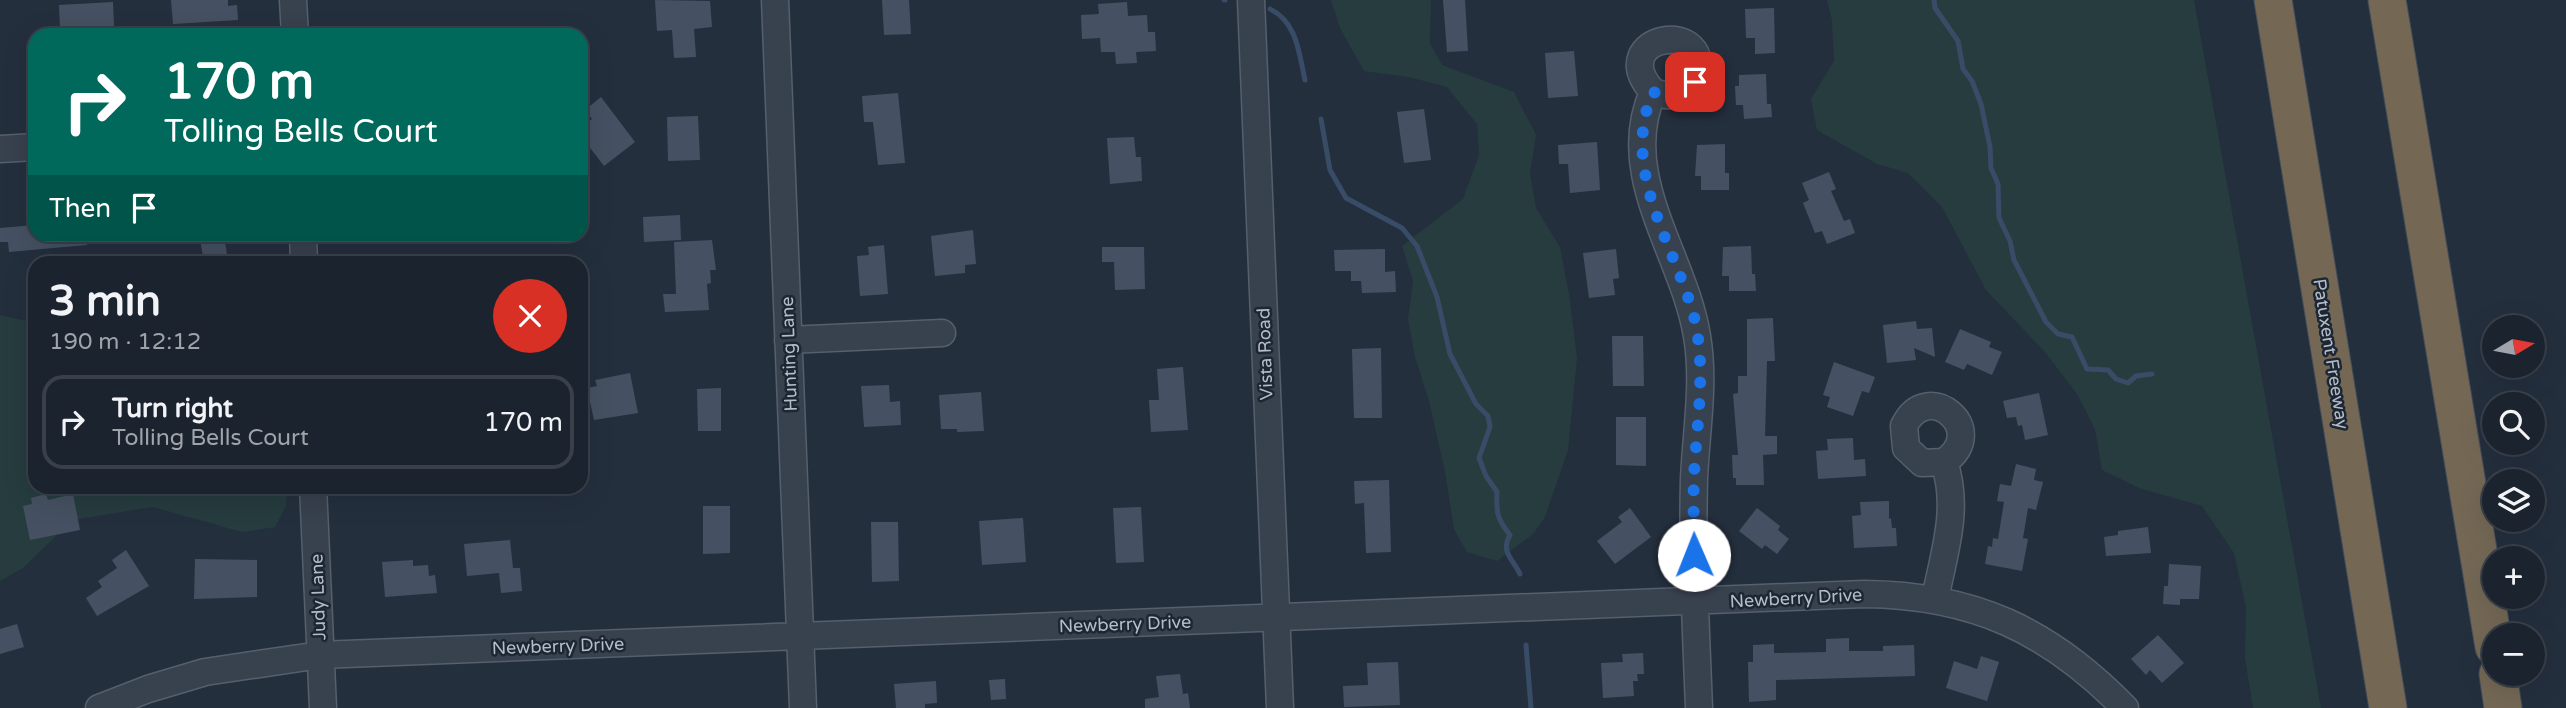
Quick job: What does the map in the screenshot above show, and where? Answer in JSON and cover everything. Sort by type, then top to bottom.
[{"type":"highway","name":"Patuxent Freeway","points":[[2273,0],[2388,708]]},
{"type":"highway","points":[[2387,0],[2490,623]]},
{"type":"highway","points":[[2500,686],[2503,708]]},
{"type":"street","points":[[293,0],[295,28]]},
{"type":"street","name":"Hunting Lane","points":[[775,0],[803,708]]},
{"type":"street","name":"Vista Road","points":[[1251,0],[1280,708]]},
{"type":"street","points":[[1653,92],[1642,133],[1646,182],[1691,307],[1700,367],[1694,480],[1699,708]]},
{"type":"street","points":[[0,149],[28,147]]},
{"type":"street","points":[[788,340],[942,332]]},
{"type":"street","points":[[1935,599],[1952,514],[1950,479],[1944,462]]},
{"type":"street","name":"Judy Lane","points":[[313,494],[323,708]]},
{"type":"street","name":"Newberry Drive","points":[[99,708],[148,689],[205,672],[320,655],[1695,603],[1864,594],[1935,599],[2010,623],[2045,641],[2078,664],[2125,708]]},
{"type":"green space","points":[[1331,0],[1431,0],[1430,43],[1442,65],[1514,92],[1536,135],[1530,174],[1536,208],[1560,247],[1577,358],[1568,450],[1545,517],[1533,534],[1497,561],[1467,552],[1454,529],[1445,472],[1429,401],[1415,357],[1408,319],[1413,281],[1402,246],[1463,199],[1479,155],[1477,124],[1447,87],[1409,77],[1364,71],[1340,28]]},
{"type":"green space","points":[[1827,0],[2194,0],[2321,708],[2253,708],[2245,658],[2246,607],[2234,553],[2202,506],[2139,488],[2102,470],[2095,429],[2077,394],[2045,352],[1986,290],[1942,207],[1908,173],[1877,164],[1817,130],[1811,99],[1834,61],[1832,20]]},
{"type":"green space","points":[[0,315],[28,321],[28,494],[287,494],[286,506],[275,527],[242,532],[153,507],[72,520],[23,568],[0,581]]},
{"type":"building","points":[[171,0],[228,0],[228,6],[237,5],[238,20],[173,24]]},
{"type":"building","points":[[655,0],[710,1],[712,27],[694,29],[696,57],[674,58],[672,30],[657,31]]},
{"type":"building","points":[[882,0],[909,0],[911,34],[884,35]]},
{"type":"building","points":[[1443,0],[1465,0],[1468,51],[1447,52]]},
{"type":"building","points":[[113,2],[114,26],[60,28],[59,5]]},
{"type":"building","points":[[1127,2],[1128,16],[1147,15],[1148,32],[1155,32],[1156,51],[1136,52],[1137,63],[1116,64],[1115,52],[1101,52],[1100,38],[1082,39],[1081,15],[1099,14],[1098,4]]},
{"type":"building","points":[[1774,8],[1775,53],[1755,54],[1755,38],[1746,38],[1745,9]]},
{"type":"building","points":[[1574,51],[1578,96],[1548,98],[1545,53]]},
{"type":"building","points":[[1766,74],[1767,104],[1771,104],[1772,117],[1744,119],[1743,105],[1736,105],[1735,86],[1739,86],[1739,75]]},
{"type":"building","points":[[898,93],[905,163],[878,165],[873,122],[864,122],[862,96]]},
{"type":"building","points":[[601,97],[635,142],[604,166],[588,145],[588,122],[592,119],[588,108]]},
{"type":"building","points":[[1424,109],[1431,160],[1404,163],[1397,112]]},
{"type":"building","points":[[698,116],[700,160],[668,161],[667,117]]},
{"type":"building","points":[[1134,137],[1136,157],[1141,157],[1142,181],[1110,184],[1107,138]]},
{"type":"building","points":[[1597,142],[1600,190],[1570,193],[1568,164],[1559,164],[1558,145]]},
{"type":"building","points":[[1725,144],[1725,173],[1729,173],[1729,190],[1701,190],[1701,176],[1695,176],[1697,145]]},
{"type":"building","points":[[1829,172],[1836,189],[1831,191],[1844,221],[1850,219],[1855,233],[1827,244],[1822,231],[1815,233],[1803,203],[1809,200],[1802,183]]},
{"type":"building","points":[[680,215],[681,240],[644,242],[643,217]]},
{"type":"building","points":[[28,226],[28,242],[87,242],[87,245],[9,252],[8,242],[0,242],[0,228]]},
{"type":"building","points":[[973,230],[976,264],[965,265],[965,273],[935,276],[931,236]]},
{"type":"building","points":[[712,240],[716,270],[710,270],[711,283],[707,284],[709,310],[665,312],[663,294],[676,294],[674,242]]},
{"type":"building","points":[[200,242],[225,242],[227,256],[203,256]]},
{"type":"building","points":[[884,245],[888,294],[860,296],[857,256],[869,255],[868,247]]},
{"type":"building","points":[[1751,246],[1756,291],[1729,291],[1729,276],[1722,276],[1723,247]]},
{"type":"building","points":[[1102,247],[1144,247],[1145,289],[1115,290],[1114,262],[1102,262]]},
{"type":"building","points":[[1385,249],[1385,272],[1395,271],[1396,292],[1362,293],[1361,281],[1351,281],[1351,271],[1335,271],[1334,250]]},
{"type":"building","points":[[1616,249],[1619,278],[1613,279],[1615,295],[1589,298],[1583,253]]},
{"type":"building","points":[[1773,318],[1775,361],[1767,361],[1765,436],[1777,436],[1777,454],[1763,455],[1764,485],[1736,485],[1732,455],[1738,455],[1733,394],[1738,393],[1738,376],[1747,376],[1747,319]]},
{"type":"building","points":[[1916,321],[1917,329],[1932,328],[1935,357],[1914,348],[1916,360],[1887,363],[1883,325]]},
{"type":"building","points":[[1960,329],[1991,342],[1989,347],[2002,352],[1992,375],[1967,364],[1964,370],[1945,362]]},
{"type":"building","points":[[1612,336],[1643,336],[1644,386],[1613,386]]},
{"type":"building","points":[[1381,348],[1382,418],[1354,418],[1352,349]]},
{"type":"building","points":[[1834,362],[1875,377],[1869,393],[1862,391],[1853,416],[1827,407],[1830,397],[1823,395]]},
{"type":"building","points":[[1183,367],[1188,430],[1151,432],[1149,400],[1159,400],[1157,369]]},
{"type":"building","points":[[630,373],[638,413],[594,420],[588,388],[597,386],[595,380]]},
{"type":"building","points":[[889,385],[890,402],[900,401],[901,425],[864,427],[861,386]]},
{"type":"building","points":[[721,388],[721,431],[698,431],[697,389]]},
{"type":"building","points":[[981,392],[984,431],[957,432],[957,429],[941,429],[939,395]]},
{"type":"building","points":[[2039,393],[2048,435],[2025,440],[2022,425],[2018,426],[2016,417],[2007,418],[2003,401]]},
{"type":"building","points":[[1616,417],[1646,417],[1646,466],[1616,465]]},
{"type":"building","points":[[1853,438],[1854,460],[1865,459],[1866,476],[1818,479],[1816,451],[1828,450],[1827,439]]},
{"type":"building","points":[[2016,464],[2036,469],[2034,480],[2043,482],[2036,510],[2028,508],[2023,538],[2028,539],[2022,571],[1985,564],[1988,546],[1992,547],[1993,538],[1998,539],[2004,502],[1997,501],[2000,484],[2011,486]]},
{"type":"building","points":[[1389,480],[1391,552],[1366,553],[1364,503],[1355,504],[1354,481]]},
{"type":"building","points":[[46,494],[48,500],[73,494],[80,530],[30,540],[23,506],[32,504],[31,498]]},
{"type":"building","points":[[1889,501],[1889,519],[1891,518],[1892,528],[1896,528],[1897,546],[1854,548],[1852,516],[1861,515],[1860,502]]},
{"type":"building","points":[[703,506],[730,506],[730,553],[703,554]]},
{"type":"building","points":[[1141,507],[1144,562],[1116,563],[1113,508]]},
{"type":"building","points":[[1630,508],[1651,537],[1615,564],[1597,541],[1622,522],[1618,517]]},
{"type":"building","points":[[1757,508],[1780,526],[1778,530],[1789,539],[1777,554],[1765,545],[1762,549],[1739,531]]},
{"type":"building","points":[[1023,518],[1026,562],[982,565],[979,521]]},
{"type":"building","points":[[871,522],[898,522],[899,581],[872,582]]},
{"type":"building","points":[[2148,527],[2151,553],[2106,556],[2104,537],[2118,535],[2118,531]]},
{"type":"building","points":[[510,540],[513,568],[520,568],[522,591],[501,593],[499,573],[467,576],[464,544]]},
{"type":"building","points":[[126,550],[149,586],[97,616],[86,598],[102,587],[98,581],[117,568],[112,560]]},
{"type":"building","points":[[195,559],[257,560],[257,597],[194,599]]},
{"type":"building","points":[[413,560],[413,566],[428,565],[429,576],[435,575],[437,593],[385,597],[382,562]]},
{"type":"building","points":[[2169,564],[2201,566],[2199,599],[2180,599],[2180,605],[2163,604],[2164,586],[2168,586]]},
{"type":"building","points":[[17,624],[24,647],[0,654],[0,629]]},
{"type":"building","points":[[2158,635],[2184,663],[2162,683],[2150,670],[2146,675],[2131,659]]},
{"type":"building","points":[[1849,638],[1849,651],[1883,651],[1883,646],[1914,645],[1915,676],[1776,680],[1776,700],[1749,702],[1748,662],[1753,662],[1753,645],[1774,644],[1774,653],[1826,652],[1826,639]]},
{"type":"building","points":[[1643,653],[1644,674],[1637,674],[1638,681],[1633,681],[1634,696],[1603,698],[1601,663],[1623,662],[1622,654]]},
{"type":"building","points":[[1981,656],[1999,662],[1987,701],[1946,688],[1954,661],[1977,669]]},
{"type":"building","points":[[1398,662],[1400,705],[1344,707],[1343,686],[1368,685],[1367,663]]},
{"type":"building","points":[[1180,674],[1183,694],[1188,693],[1190,708],[1145,708],[1145,699],[1159,697],[1156,676]]},
{"type":"building","points":[[1005,679],[1006,699],[991,700],[989,680]]},
{"type":"building","points":[[936,681],[937,703],[925,704],[925,708],[896,708],[894,684]]},
{"type":"waterway","points":[[1934,0],[1935,8],[1958,41],[1963,69],[1972,81],[1981,104],[1990,147],[1991,168],[1998,184],[1999,218],[2010,241],[2014,260],[2046,322],[2058,334],[2072,337],[2087,369],[2108,370],[2116,379],[2128,383],[2136,376],[2152,374]]},
{"type":"waterway","points":[[1270,9],[1279,15],[1291,30],[1305,80]]},
{"type":"waterway","points":[[1321,119],[1330,170],[1346,198],[1402,228],[1417,246],[1437,297],[1450,354],[1476,404],[1488,416],[1490,427],[1479,458],[1486,476],[1497,492],[1498,515],[1510,535],[1507,551],[1520,574]]},
{"type":"waterway","points":[[1526,645],[1531,708]]},
{"type":"route","points":[[1694,555],[1694,480],[1700,367],[1697,337],[1691,307],[1646,182],[1642,133],[1647,104],[1653,92],[1665,96],[1677,95],[1688,90],[1695,82]]}]
